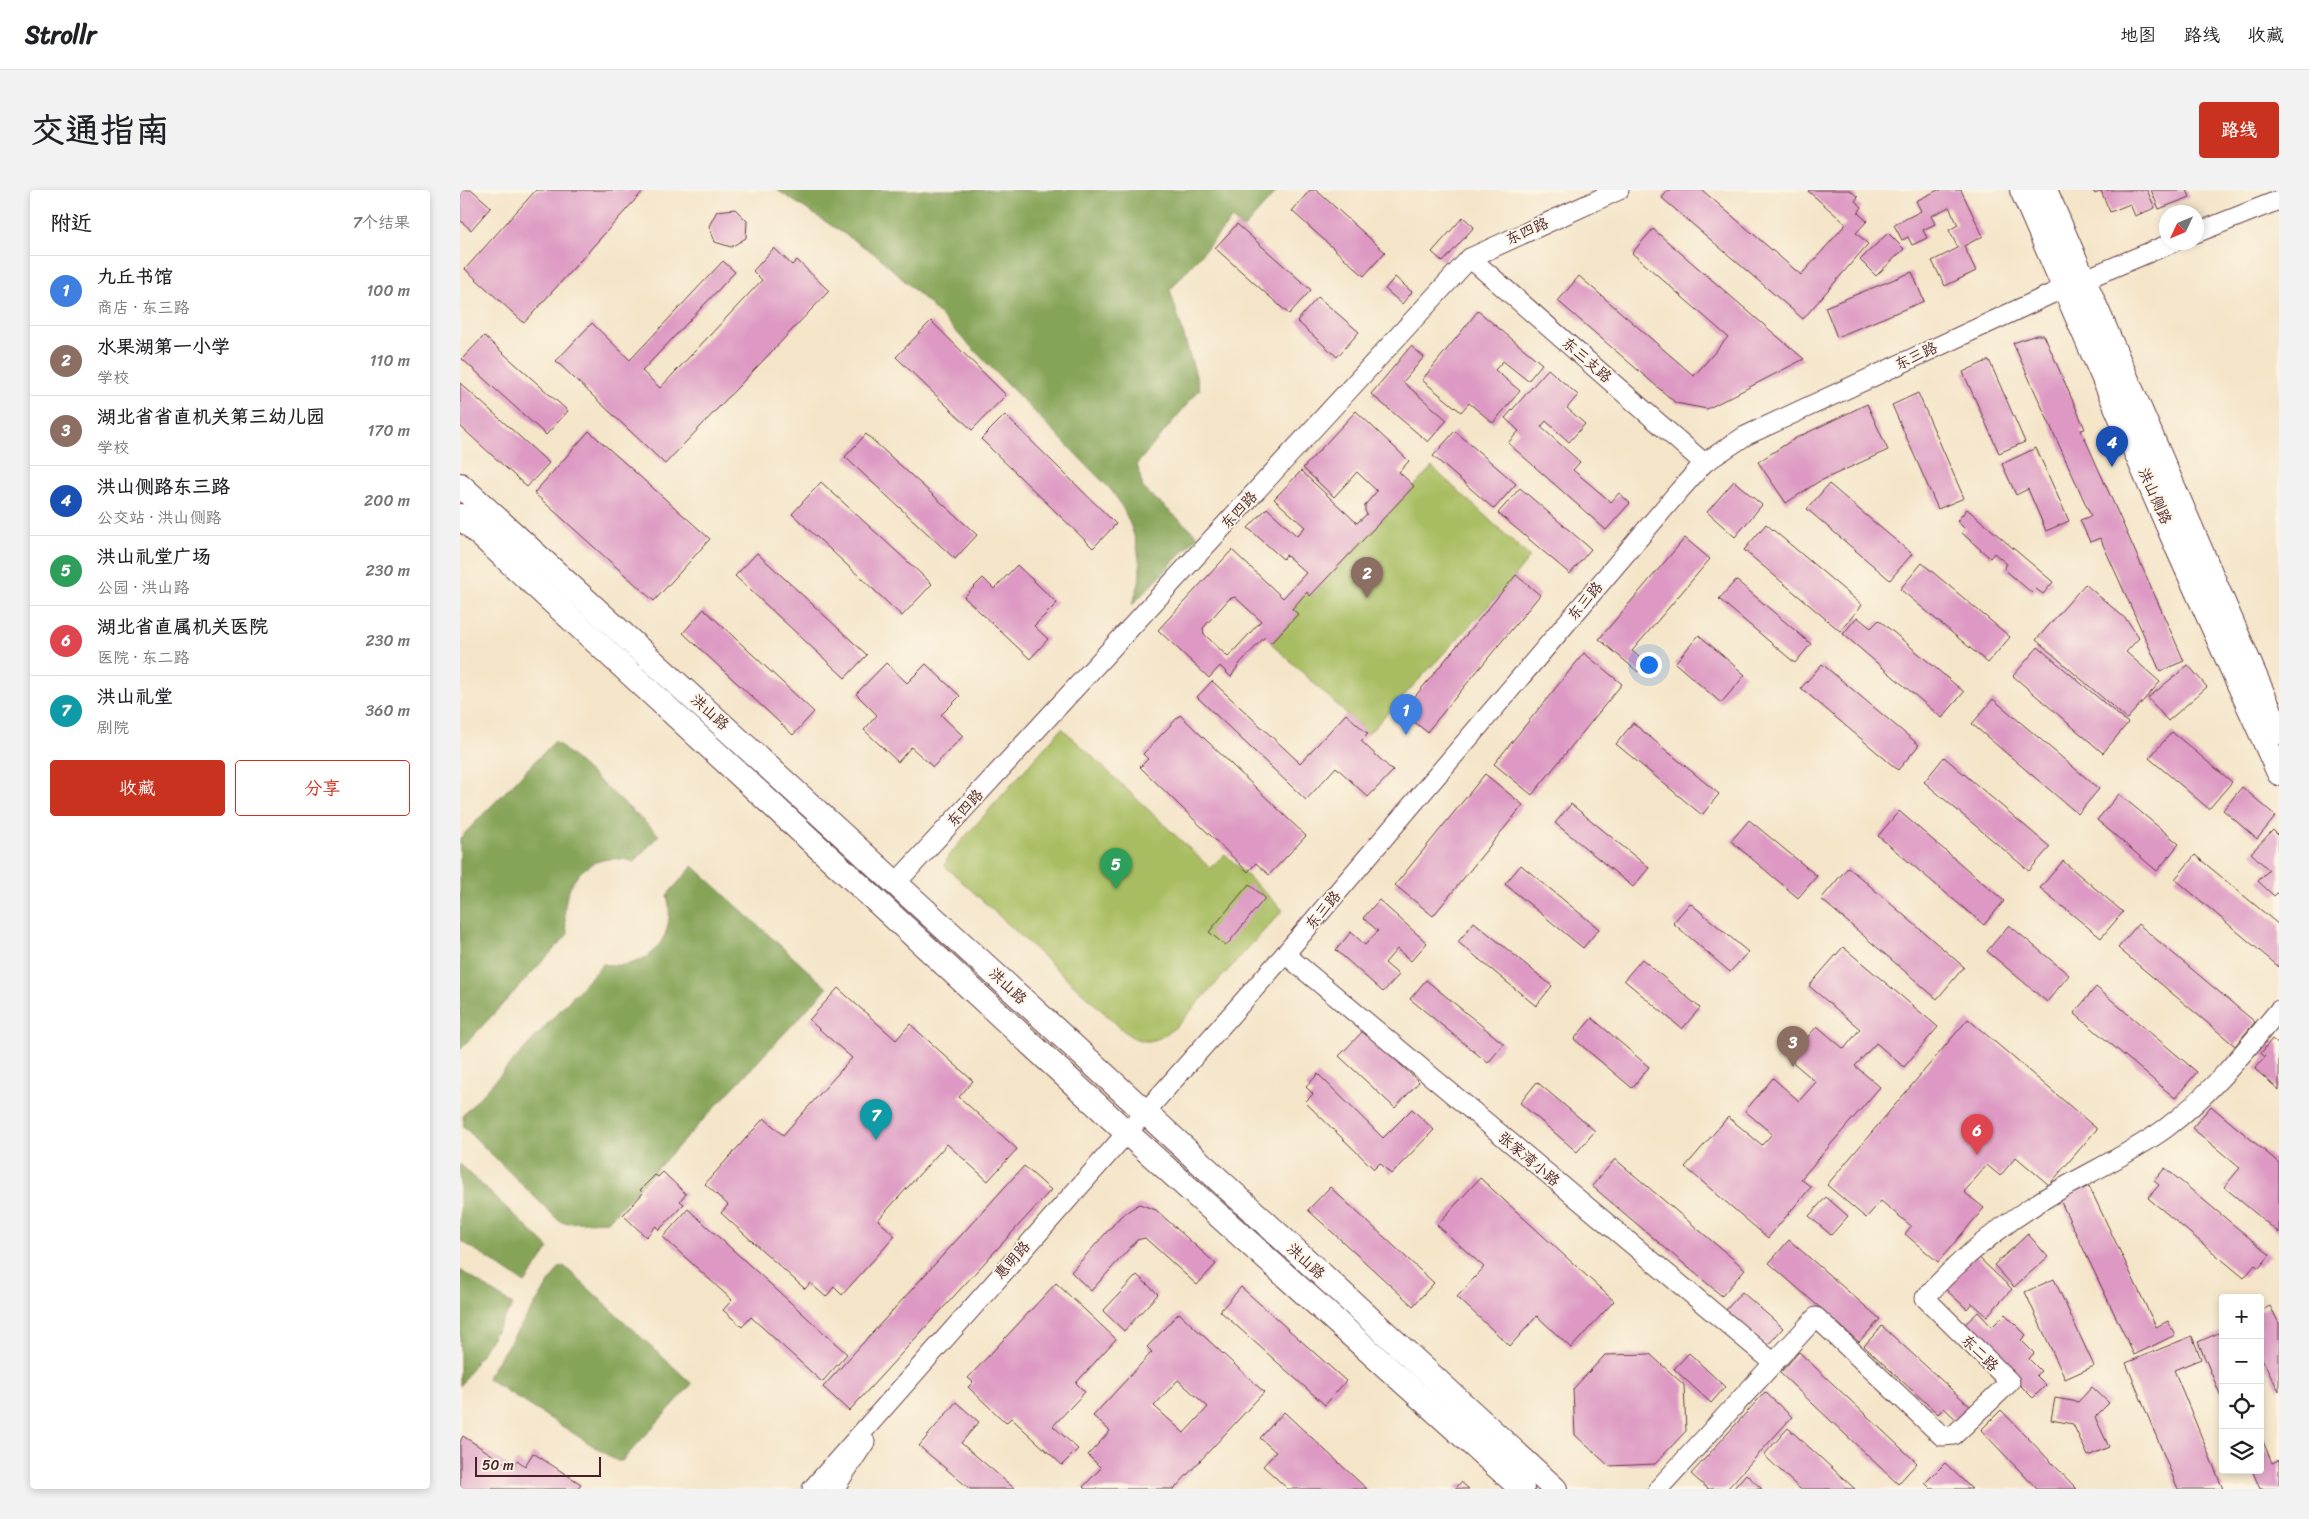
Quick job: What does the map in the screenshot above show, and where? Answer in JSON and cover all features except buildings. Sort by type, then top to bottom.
[{"type":"main road","name":"洪山侧路","points":[[2022,190],[2073,284],[2279,732]]},
{"type":"main road","name":"洪山侧路","points":[[2045,190],[2073,284],[2279,773]]},
{"type":"main road","name":"洪山路","points":[[460,485],[897,882],[1144,1112],[1555,1489]]},
{"type":"main road","name":"洪山路","points":[[460,516],[1126,1132],[1522,1489]]},
{"type":"street","name":"东四路","points":[[897,882],[1470,258],[1619,190]]},
{"type":"street","points":[[2204,230],[2279,200]]},
{"type":"street","name":"东三路","points":[[1126,1132],[1285,954],[1690,477],[1704,463],[1745,436],[2073,284],[2159,248]]},
{"type":"street","name":"东三支路","points":[[1470,258],[1704,463]]},
{"type":"street","name":"张家湾小路","points":[[1285,954],[1774,1363]]},
{"type":"street","name":"东二路","points":[[1658,1489],[1816,1317],[1942,1436],[1954,1435],[2010,1382],[1925,1298],[1966,1256],[2009,1222],[2060,1189],[2143,1144],[2167,1126],[2230,1068],[2279,1010]]},
{"type":"street","name":"惠明路","points":[[812,1489],[1126,1132]]},
{"type":"street","name":"惠明路","points":[[834,1489],[900,1388]]},
{"type":"green space","points":[[777,190],[1278,190],[1243,229],[1232,219],[1170,290],[1200,389],[1137,464],[1143,488],[1198,536],[1132,605],[1140,578],[1138,552],[1132,529],[1122,507],[1110,489],[927,302],[878,256]]},
{"type":"green space","points":[[1432,467],[1530,557],[1506,587],[1368,734],[1271,643],[1298,615],[1292,609],[1307,592],[1311,596]]},
{"type":"green space","points":[[1062,728],[1210,868],[1225,854],[1283,910],[1178,1025],[1165,1035],[1153,1040],[1140,1040],[1126,1033],[945,866],[948,856]]},
{"type":"green space","points":[[555,741],[659,835],[634,862],[617,859],[601,860],[588,866],[578,876],[570,888],[566,902],[565,918],[568,934],[460,1050],[460,838]]},
{"type":"green space","points":[[693,866],[827,988],[608,1221],[565,1223],[559,1221],[464,1127],[463,1115],[603,964],[619,965],[634,963],[656,949],[668,925],[667,895]]},
{"type":"green space","points":[[460,1164],[549,1248],[525,1283],[460,1240]]},
{"type":"green space","points":[[564,1266],[692,1384],[622,1461],[617,1461],[488,1379],[488,1375],[559,1268]]},
{"type":"green space","points":[[460,1270],[513,1305],[460,1386]]},
{"type":"place","name":"洪山侧路东三路","points":[[2112,467]]},
{"type":"place","name":"水果湖第一小学","points":[[1367,598]]},
{"type":"place","name":"九丘书馆","points":[[1406,735]]},
{"type":"place","name":"洪山礼堂广场","points":[[1116,889]]},
{"type":"place","name":"湖北省省直机关第三幼儿园","points":[[1793,1067]]},
{"type":"place","name":"洪山礼堂","points":[[876,1140]]},
{"type":"place","name":"湖北省直属机关医院","points":[[1977,1155]]}]
